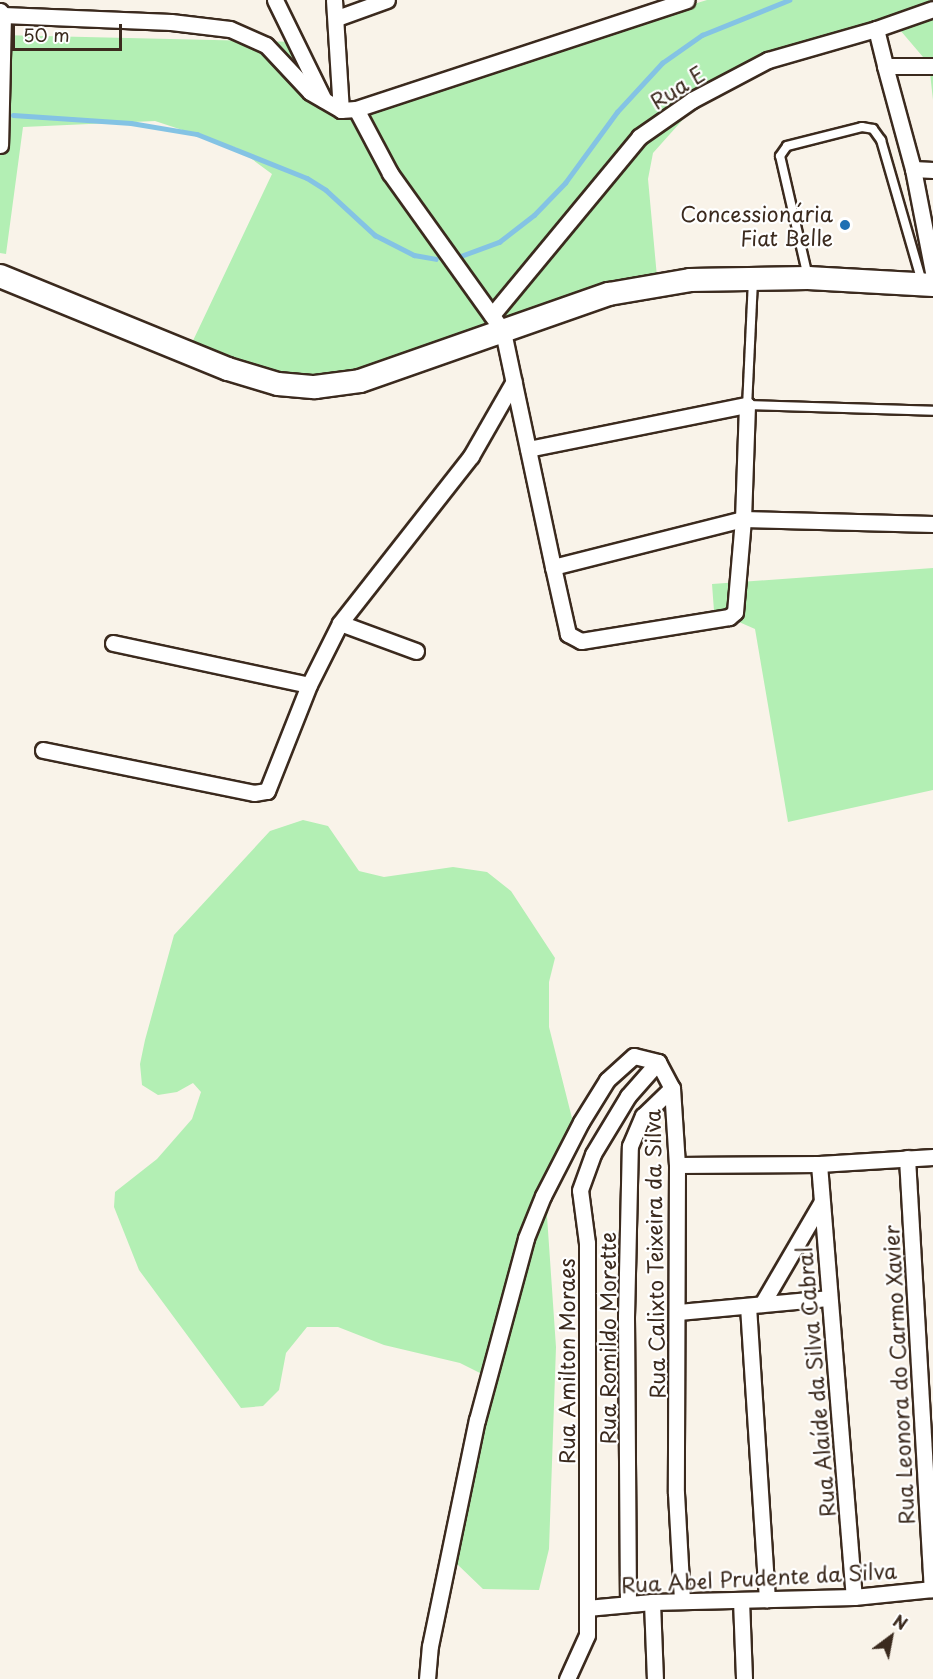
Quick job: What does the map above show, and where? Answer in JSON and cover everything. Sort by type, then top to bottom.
[{"type":"main road","points":[[0,276],[228,369],[278,384],[315,387],[360,381],[497,323],[609,294],[690,280],[808,278],[930,281]]},
{"type":"street","points":[[275,0],[324,100]]},
{"type":"street","points":[[334,0],[349,110],[390,173],[497,323],[514,381],[528,449],[553,567],[568,634],[580,641],[729,617],[738,605],[747,405],[528,449]]},
{"type":"street","points":[[337,18],[387,0]]},
{"type":"street","points":[[0,145],[2,13],[171,22],[230,29],[266,45],[310,92],[349,110],[687,0]]},
{"type":"street","name":"Rua E","points":[[497,323],[639,136],[692,100],[768,60],[876,29],[933,9]]},
{"type":"street","points":[[876,29],[913,169],[930,281]]},
{"type":"street","points":[[885,66],[933,66]]},
{"type":"street","points":[[913,169],[933,170]]},
{"type":"street","points":[[43,750],[254,793],[267,791],[309,685],[340,623],[471,456],[514,381]]},
{"type":"street","points":[[553,567],[743,519],[933,524]]},
{"type":"street","points":[[340,623],[416,651]]},
{"type":"street","points":[[113,643],[309,685]]},
{"type":"street","points":[[428,1679],[430,1646],[477,1420],[526,1238],[543,1196],[607,1080],[634,1056],[658,1062]]},
{"type":"street","name":"Rua Calixto Teixeira da Silva","points":[[658,1062],[672,1088],[677,1165],[676,1493],[682,1602]]},
{"type":"street","name":"Rua Amilton Moraes","points":[[567,1679],[585,1645],[587,1608],[587,1243],[580,1190],[583,1173],[628,1096],[658,1062]]},
{"type":"street","name":"Rua Romildo Morette","points":[[628,1604],[626,1317],[630,1146],[643,1116],[672,1088]]},
{"type":"street","points":[[677,1165],[819,1164],[933,1157]]},
{"type":"street","name":"Rua Leonora do Carmo Xavier","points":[[907,1158],[932,1589]]},
{"type":"street","name":"Rua Alaíde da Silva Cabral","points":[[819,1164],[828,1298],[854,1597]]},
{"type":"street","points":[[767,1599],[755,1305],[822,1203]]},
{"type":"street","points":[[678,1312],[828,1298]]},
{"type":"street","name":"Rua Abel Prudente da Silva","points":[[587,1608],[652,1602],[854,1597],[932,1589]]},
{"type":"street","points":[[741,1600],[744,1679]]},
{"type":"street","points":[[652,1602],[655,1679]]},
{"type":"lane","points":[[808,278],[780,156],[787,146],[862,127],[873,129],[880,140],[930,281]]},
{"type":"lane","points":[[753,279],[747,405],[933,411]]},
{"type":"green space","points":[[707,0],[933,0],[933,100],[929,64],[900,30],[877,29],[744,64],[695,106],[653,153],[648,179],[657,277],[398,364],[300,383],[190,347],[272,174],[237,148],[155,121],[23,127],[6,254],[0,253],[0,35],[300,42],[350,120],[605,38],[628,24]]},
{"type":"green space","points":[[933,568],[933,790],[788,822],[755,629],[714,611],[712,584]]},
{"type":"green space","points":[[303,820],[328,826],[359,871],[384,877],[453,867],[487,872],[511,891],[555,958],[549,982],[549,1027],[575,1130],[560,1157],[547,1216],[556,1347],[549,1549],[539,1590],[483,1589],[457,1564],[454,1528],[486,1376],[460,1363],[384,1345],[338,1327],[307,1327],[286,1353],[279,1390],[263,1406],[241,1408],[139,1270],[114,1207],[115,1192],[157,1159],[192,1119],[201,1092],[193,1083],[177,1092],[158,1095],[142,1085],[140,1064],[145,1040],[174,935],[270,831]]},
{"type":"waterway","points":[[458,257],[499,242],[534,215],[565,183],[617,112],[662,63],[702,35],[789,0]]},
{"type":"waterway","points":[[13,115],[131,123],[197,134],[307,178],[326,190],[375,235],[414,255],[436,259]]},
{"type":"place","name":"Concessionária Fiat Belle","points":[[845,225]]}]
